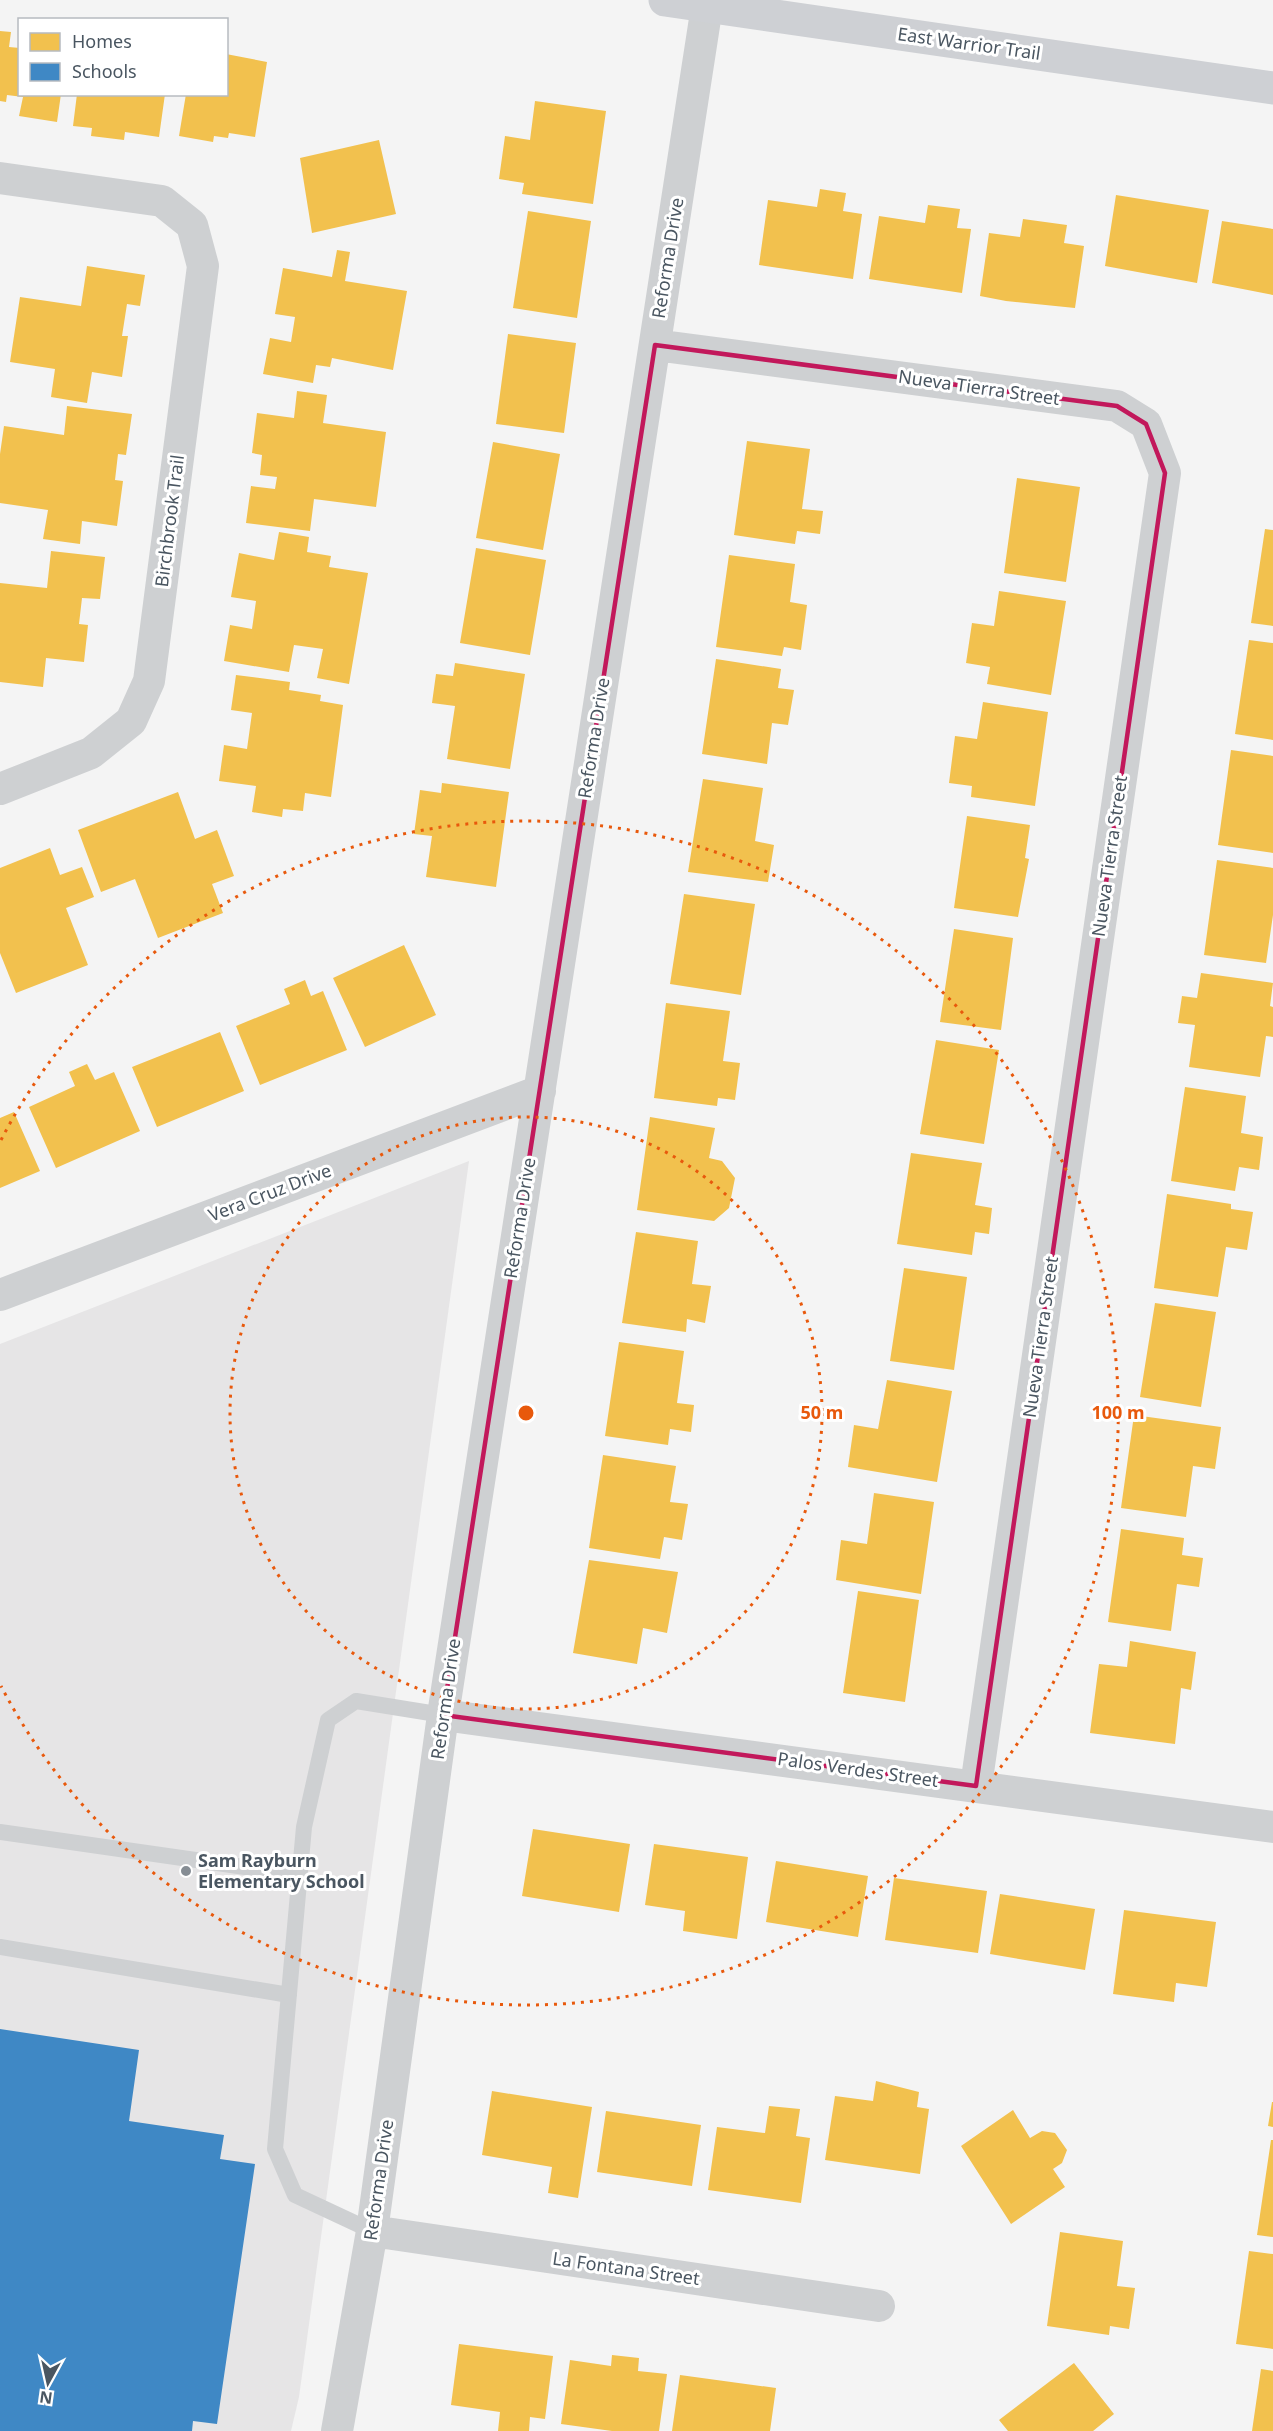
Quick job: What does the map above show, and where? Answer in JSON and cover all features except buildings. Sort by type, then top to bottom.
[{"type":"street","name":"East Warrior Trail","points":[[664,0],[1273,88]]},
{"type":"street","name":"Reforma Drive","points":[[337,2431],[372,2231],[443,1715],[707,6]]},
{"type":"street","name":"Birchbrook Trail","points":[[0,178],[162,201],[192,225],[203,266],[149,681],[131,721],[91,753],[0,789]]},
{"type":"street","name":"Nueva Tierra Street","points":[[655,345],[1117,406],[1146,424],[1165,473],[976,1786]]},
{"type":"street","name":"Vera Cruz Drive","points":[[0,1295],[540,1091]]},
{"type":"street","name":"Palos Verdes Street","points":[[443,1715],[1273,1827]]},
{"type":"street","name":"La Fontana Street","points":[[372,2231],[879,2306]]},
{"type":"lane","points":[[372,2231],[295,2195],[275,2150],[304,1827],[328,1720],[356,1701],[443,1715]]},
{"type":"lane","points":[[0,1832],[300,1875]]},
{"type":"lane","points":[[0,1947],[289,1995]]},
{"type":"highlighted area","points":[[655,345],[1117,406],[1146,424],[1165,473],[976,1786],[443,1715]]},
{"type":"shaded area","name":"Sam Rayburn Elementary School","points":[[469,1161],[299,2397],[291,2431],[0,2431],[0,1344]]},
{"type":"place","name":"Sam Rayburn Elementary School","points":[[186,1871]]}]
